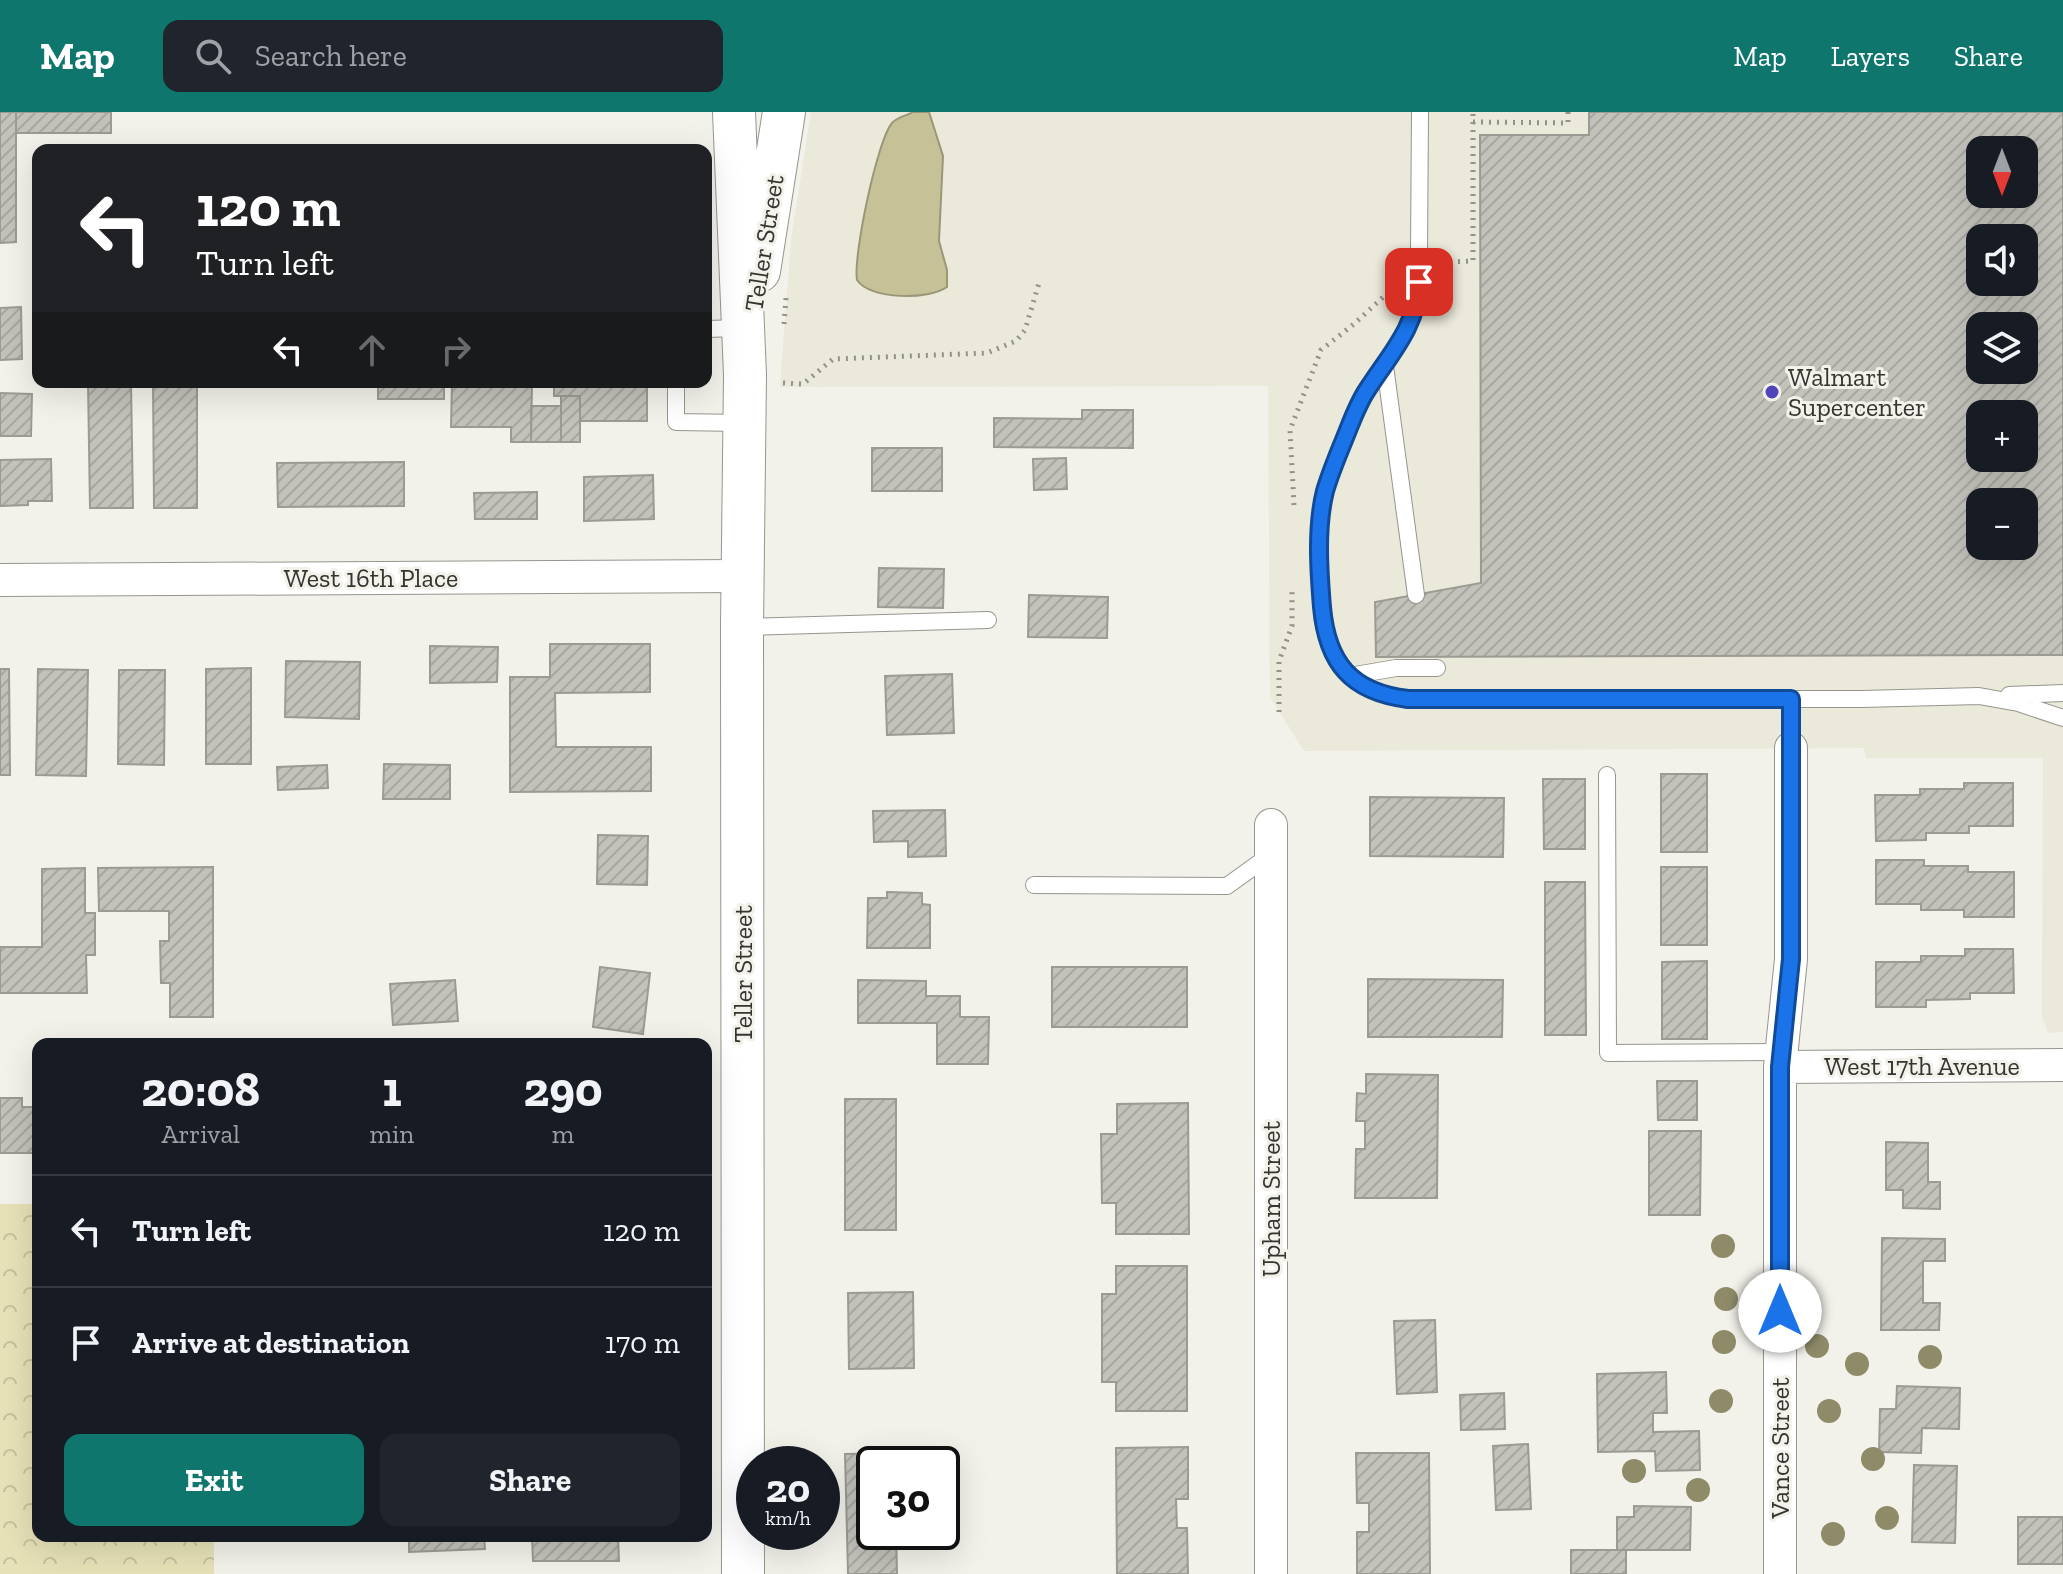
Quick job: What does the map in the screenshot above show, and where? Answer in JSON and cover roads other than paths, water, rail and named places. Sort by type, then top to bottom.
[{"type":"street","name":"Teller Street","points":[[734,112],[733,257],[724,329],[764,379]]},
{"type":"street","name":"Teller Street","points":[[743,1574],[742,627],[745,424],[764,379],[784,112]]},
{"type":"street","name":"West 16th Place","points":[[0,580],[743,576]]},
{"type":"street","name":"Vance Street","points":[[1780,1574],[1781,1060],[1791,959],[1791,748]]},
{"type":"street","name":"Upham Street","points":[[1271,840],[1271,1574]]},
{"type":"street","name":"West 17th Avenue","points":[[1781,1060],[2063,1065]]},
{"type":"lane","points":[[1419,252],[1420,112]]},
{"type":"lane","points":[[1419,282],[1411,323],[1366,391],[1332,470],[1322,505],[1321,597],[1324,630],[1333,655],[1349,676],[1373,692],[1408,699],[1791,699],[2063,693]]},
{"type":"lane","points":[[1385,366],[1416,595]]},
{"type":"lane","points":[[676,388],[676,422],[745,424]]},
{"type":"lane","points":[[742,627],[988,620]]},
{"type":"lane","points":[[1349,676],[1396,668],[1437,668]]},
{"type":"lane","points":[[1979,696],[2018,703],[2063,718]]},
{"type":"lane","name":"Vance Street","points":[[1791,699],[1791,748]]},
{"type":"lane","points":[[1607,775],[1608,1053],[1781,1060]]},
{"type":"lane","points":[[1034,885],[1227,886],[1271,840]]},
{"type":"place","name":"Walmart Supercenter","points":[[1772,392]]}]
